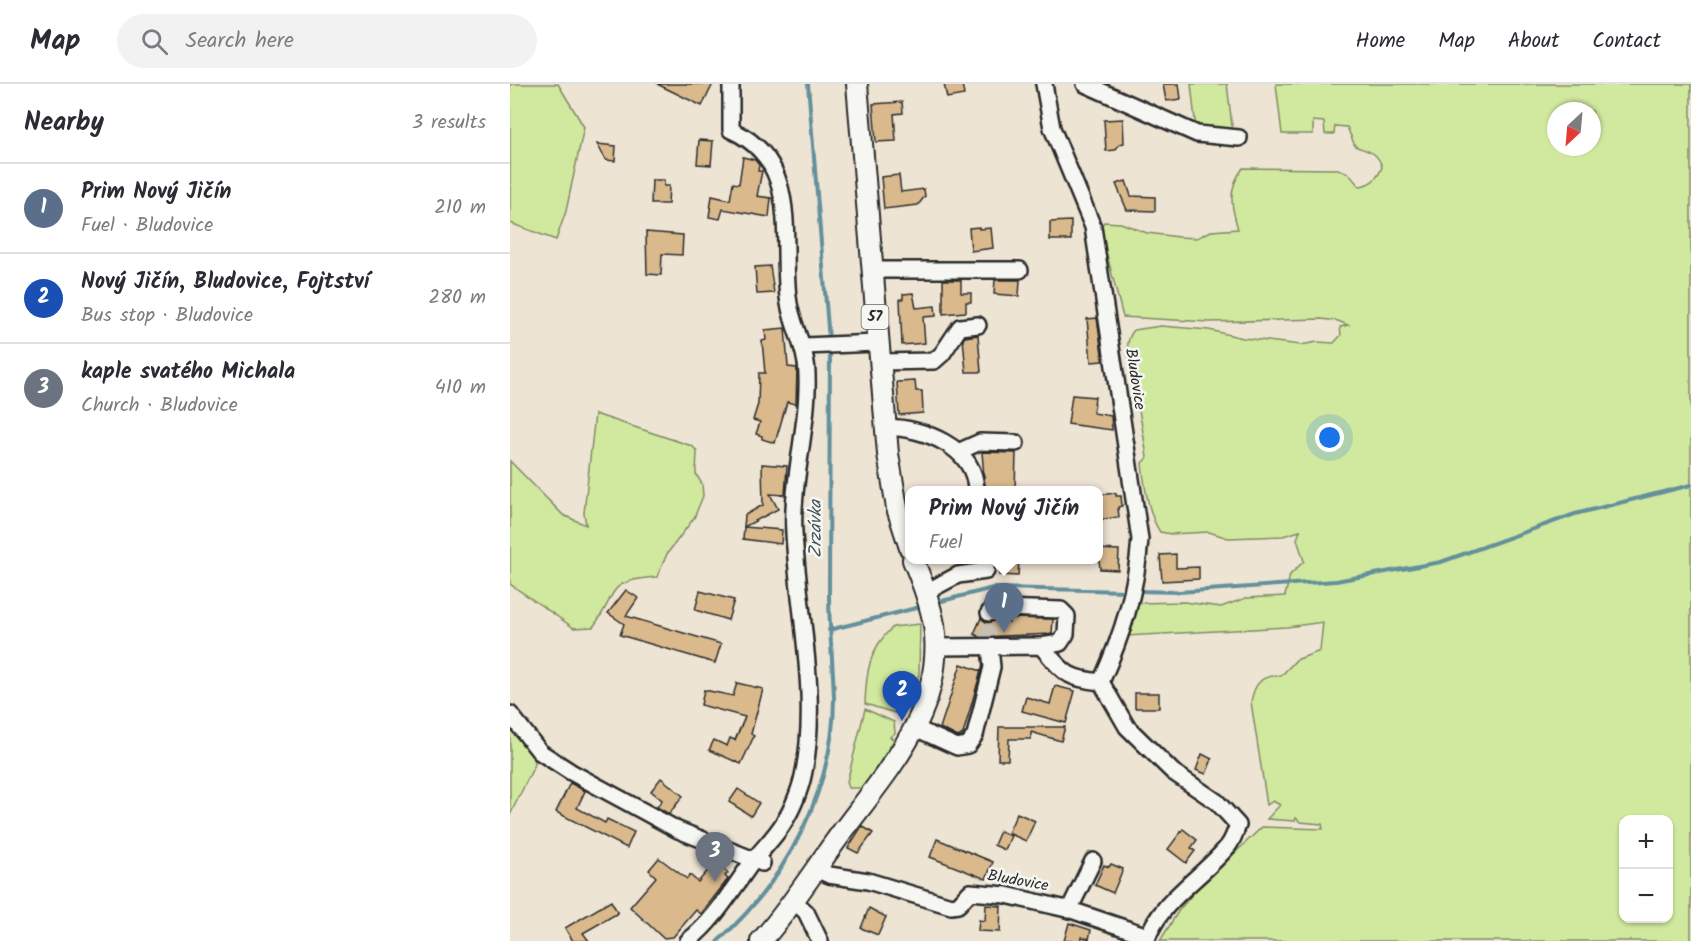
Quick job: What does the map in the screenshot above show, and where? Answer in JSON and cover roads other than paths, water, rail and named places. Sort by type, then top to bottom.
[{"type":"main road","name":"57","points":[[857,84],[885,427],[894,495],[905,534]]},
{"type":"main road","points":[[761,941],[794,901],[888,772],[915,728],[930,690],[935,647],[928,600],[915,564]]},
{"type":"street","points":[[688,941],[699,932],[759,861],[785,821],[803,777],[808,724],[806,657],[794,530],[809,345],[794,328],[788,296],[786,232],[778,180],[763,152],[745,136],[731,130],[731,84]]},
{"type":"street","name":"Bludovice","points":[[816,869],[829,875],[868,881],[951,906],[958,905],[965,895],[973,892],[1006,895],[1069,910],[1147,939],[1152,925],[1184,886],[1229,845],[1238,825],[1217,802],[1173,772],[1126,727],[1101,682],[1124,628],[1137,579],[1140,539],[1093,227],[1052,128],[1044,84]]},
{"type":"street","points":[[1085,84],[1197,134],[1239,138]]},
{"type":"street","points":[[871,270],[1020,270]]},
{"type":"street","points":[[809,345],[845,344],[934,361],[942,354],[960,327],[978,326]]},
{"type":"street","points":[[885,427],[913,431],[960,451],[970,466],[975,486]]},
{"type":"street","points":[[960,451],[980,442],[1016,443]]},
{"type":"street","points":[[928,600],[958,576],[986,571],[986,564]]},
{"type":"street","points":[[935,647],[982,644],[1041,646],[1060,643],[1066,634],[1067,616],[1060,610],[995,613]]},
{"type":"street","points":[[915,728],[957,747],[970,742],[975,735],[992,667],[982,644]]},
{"type":"street","points":[[1041,646],[1062,670],[1075,679],[1101,682]]},
{"type":"street","points":[[510,714],[540,752],[571,772],[678,830],[759,861]]},
{"type":"street","points":[[1069,910],[1093,861]]},
{"type":"street","points":[[794,901],[808,916],[820,941]]},
{"type":"waterway","name":"Zrzávka","points":[[808,84],[829,340]]},
{"type":"waterway","name":"Zrzávka","points":[[718,941],[765,891],[802,832],[825,766],[832,732],[834,698],[829,593],[830,348]]},
{"type":"waterway","points":[[1136,591],[1179,592],[1336,581],[1441,562],[1575,514],[1691,485]]},
{"type":"waterway","points":[[934,603],[993,588],[1128,591]]},
{"type":"waterway","points":[[829,630],[924,606]]},
{"type":"tunnel","points":[[985,639],[995,616]]},
{"type":"place","name":"Prim Nový Jičín","points":[[1004,633]]},
{"type":"place","name":"Nový Jičín, Bludovice, Fojtství","points":[[902,721]]},
{"type":"place","name":"kaple svatého Michala","points":[[715,882]]}]
